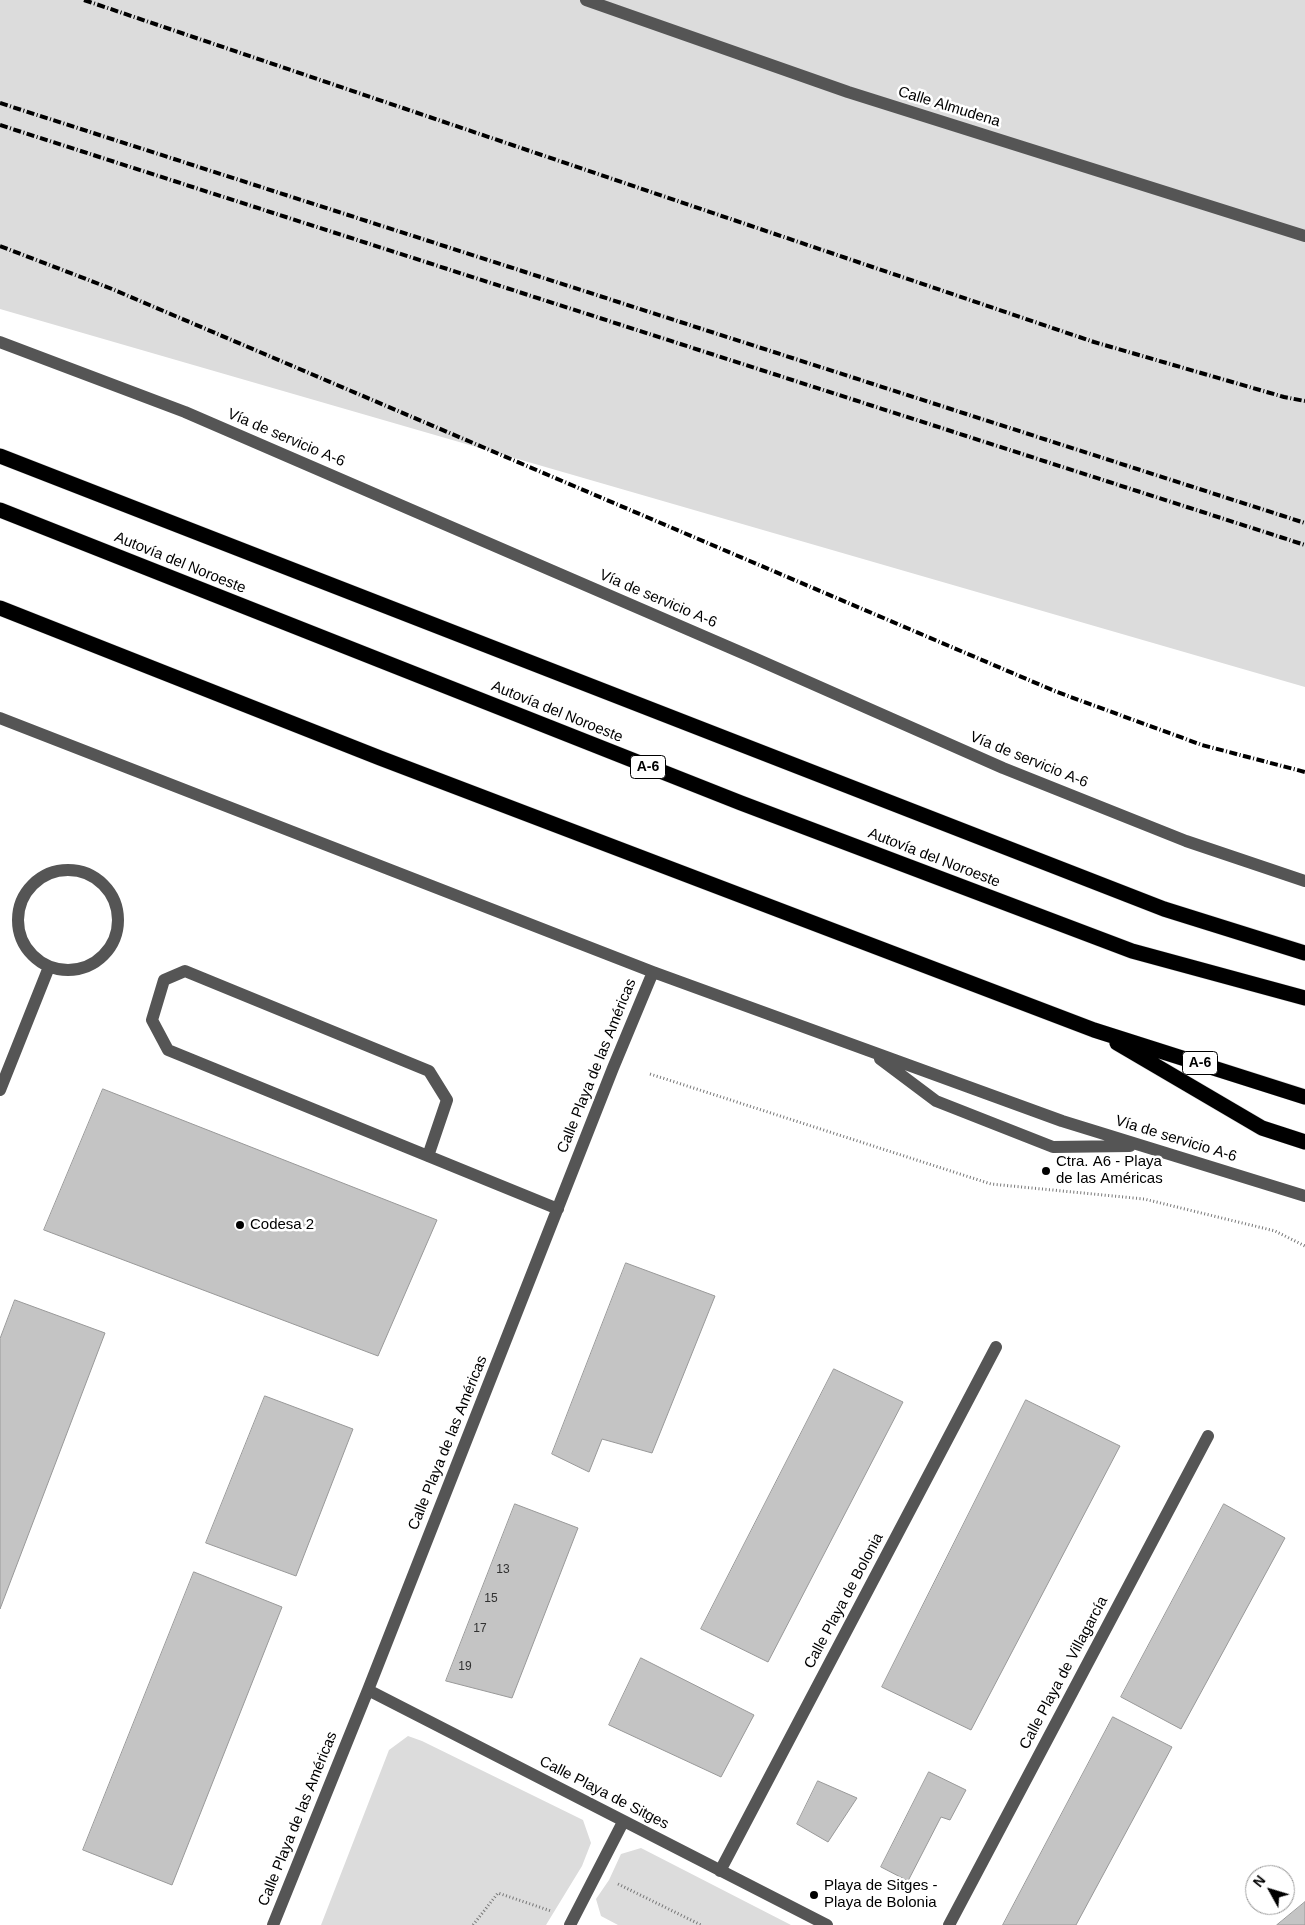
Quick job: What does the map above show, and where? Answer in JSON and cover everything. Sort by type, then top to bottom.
[{"type":"highway","points":[[0,456],[1164,908],[1305,953]]},
{"type":"highway","name":"Autovía del Noroeste","points":[[0,510],[740,803],[1132,951],[1305,998]]},
{"type":"highway","name":"A-6","points":[[0,608],[380,758],[1094,1030],[1305,1097]]},
{"type":"highway","points":[[1094,1030],[1262,1128],[1305,1142]]},
{"type":"street","name":"Calle Almudena","points":[[586,0],[848,92],[1305,236]]},
{"type":"street","name":"Vía de servicio A-6","points":[[0,342],[185,412],[1003,768],[1186,841],[1305,881]]},
{"type":"street","name":"Vía de servicio A-6","points":[[0,718],[653,972],[1062,1121],[1305,1196]]},
{"type":"street","points":[[67,869],[87,873],[103,884],[114,900],[118,920],[114,939],[103,955],[87,966],[68,971],[48,966],[32,956],[21,940],[17,920],[21,901],[32,884],[48,874],[67,869]]},
{"type":"street","points":[[0,1090],[48,966]]},
{"type":"street","points":[[428,1156],[447,1100],[429,1071],[185,970],[164,980],[152,1020],[168,1050],[428,1156],[558,1209]]},
{"type":"street","name":"Calle Playa de las Américas","points":[[273,1925],[653,972]]},
{"type":"street","points":[[870,1051],[936,1101],[1052,1148],[1142,1146]]},
{"type":"street","name":"Calle Playa de Bolonia","points":[[720,1871],[996,1347]]},
{"type":"street","name":"Calle Playa de Villagarcía","points":[[950,1925],[1208,1436]]},
{"type":"street","name":"Calle Playa de Sitges","points":[[368,1690],[827,1925]]},
{"type":"street","points":[[575,1923],[623,1822]]},
{"type":"path","points":[[650,1074],[991,1184],[1144,1199],[1275,1231],[1305,1246]]},
{"type":"path","points":[[617,1884],[701,1925]]},
{"type":"path","points":[[473,1925],[498,1893],[552,1912]]},
{"type":"shaded area","points":[[0,0],[1305,0],[1305,687],[0,309]]},
{"type":"shaded area","points":[[408,1736],[422,1741],[583,1820],[591,1843],[582,1866],[546,1925],[321,1925],[389,1750]]},
{"type":"shaded area","points":[[641,1848],[791,1925],[618,1925],[601,1916],[596,1899],[609,1880],[621,1854]]},
{"type":"building","name":"Codesa 2","points":[[103,1089],[437,1220],[378,1356],[44,1230]]},
{"type":"building","points":[[626,1263],[715,1296],[652,1453],[602,1439],[589,1472],[552,1454]]},
{"type":"building","points":[[15,1300],[105,1333],[0,1609],[0,1339]]},
{"type":"building","points":[[834,1369],[903,1402],[768,1662],[701,1629]]},
{"type":"building","points":[[265,1396],[353,1429],[296,1576],[206,1543]]},
{"type":"building","points":[[1026,1400],[1120,1446],[971,1730],[882,1687]]},
{"type":"building","points":[[515,1504],[578,1528],[512,1698],[446,1681]]},
{"type":"building","points":[[1224,1504],[1285,1538],[1181,1729],[1121,1697]]},
{"type":"building","points":[[194,1572],[282,1607],[172,1885],[83,1850]]},
{"type":"building","points":[[641,1658],[754,1715],[721,1777],[609,1725]]},
{"type":"building","points":[[1113,1717],[1172,1747],[1076,1925],[1003,1925]]},
{"type":"building","points":[[929,1772],[966,1790],[950,1820],[941,1817],[908,1881],[881,1867]]},
{"type":"building","points":[[818,1781],[857,1798],[828,1842],[797,1824]]},
{"type":"building","points":[[1305,1902],[1305,1925],[1277,1925],[1289,1915],[1295,1915],[1295,1910]]},
{"type":"railway","points":[[84,0],[1094,342],[1284,397],[1305,401]]},
{"type":"railway","points":[[0,103],[1305,523]]},
{"type":"railway","points":[[0,125],[1305,545]]},
{"type":"railway","points":[[0,246],[112,289],[1057,692],[1202,745],[1305,772]]},
{"type":"place","name":"Ctra. A6 - Playa de las Américas","points":[[1046,1171]]},
{"type":"place","name":"Codesa 2","points":[[240,1225]]},
{"type":"place","name":"Playa de Sitges - Playa de Bolonia","points":[[814,1895]]}]
